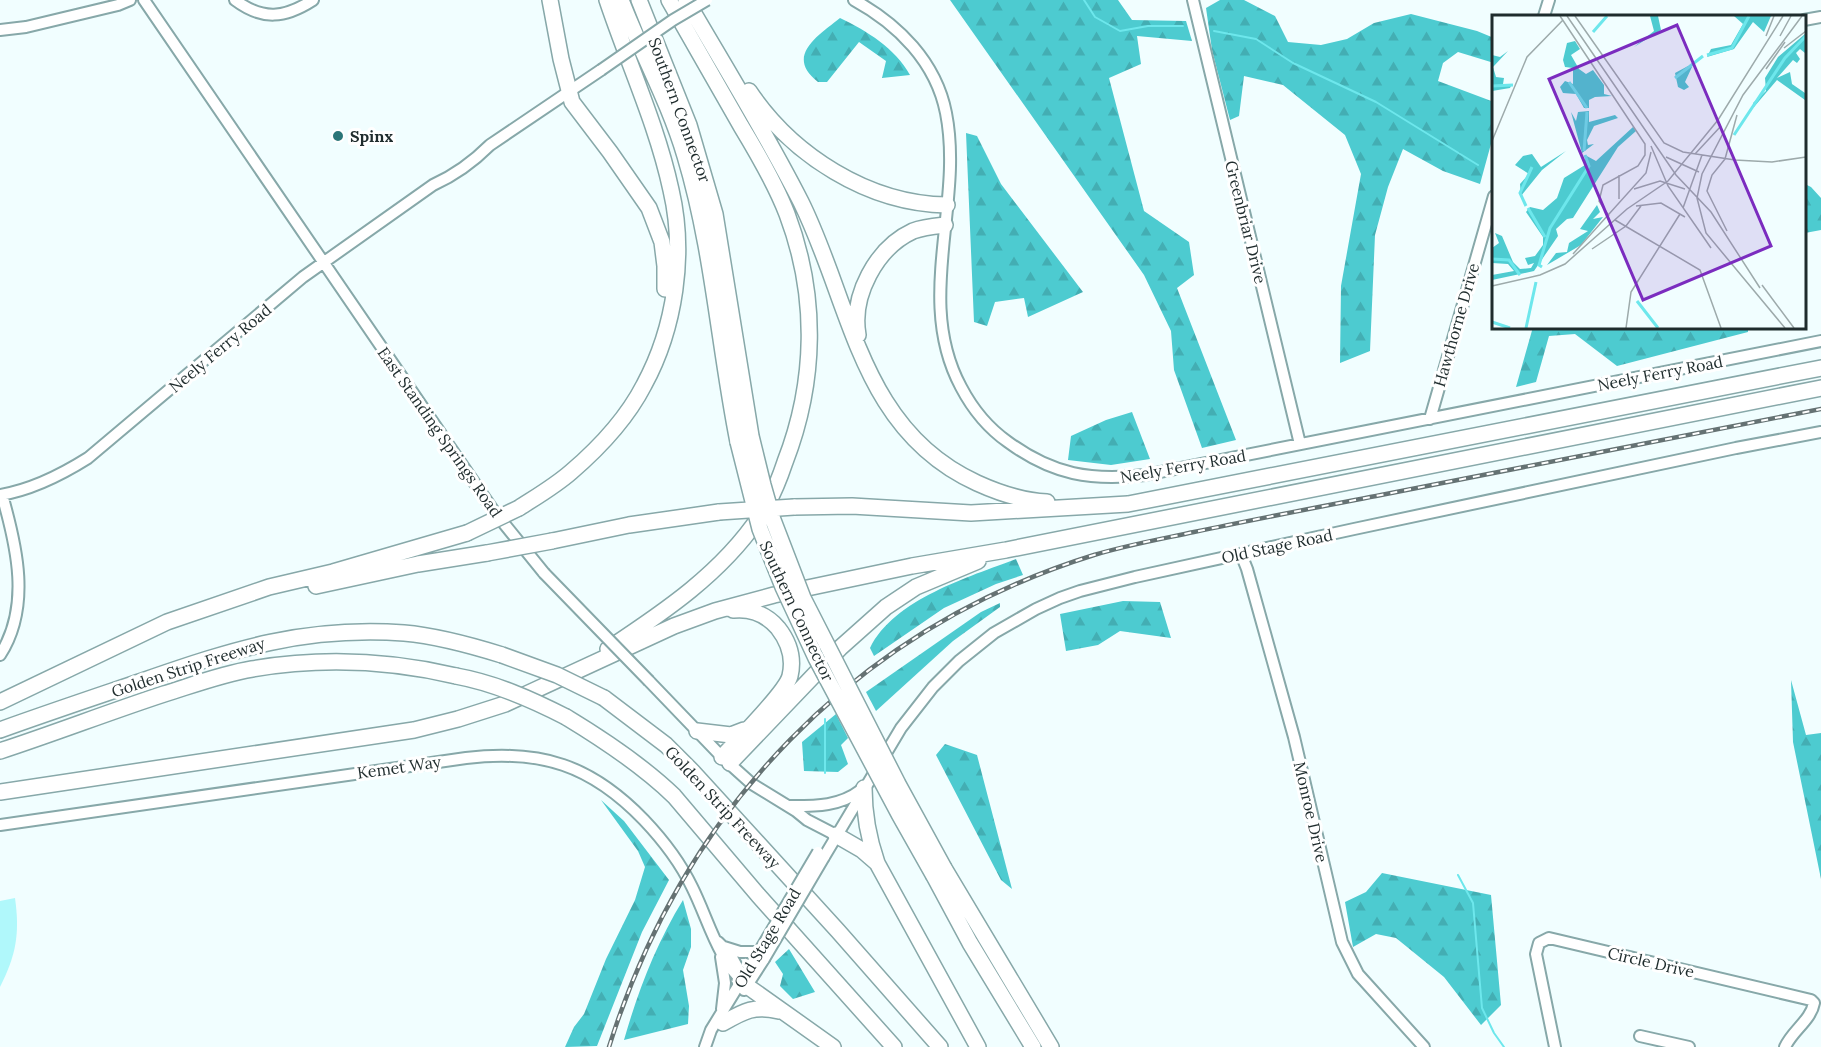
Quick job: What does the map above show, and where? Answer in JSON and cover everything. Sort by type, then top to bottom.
[{"type":"highway","points":[[550,0],[572,102],[649,208],[662,242],[665,266],[664,304],[645,365],[628,398],[588,455]]},
{"type":"highway","points":[[0,702],[167,622],[269,587],[333,572],[467,533],[519,508],[571,472],[613,430],[626,414],[648,378],[666,328],[674,292],[677,258],[672,191],[607,0]]},
{"type":"highway","name":"Southern Connector","points":[[621,0],[668,109],[685,155],[701,218],[744,439],[763,485],[773,520],[803,598],[898,784],[970,943],[1033,1047]]},
{"type":"highway","name":"Southern Connector","points":[[639,0],[689,125],[715,214],[744,439]]},
{"type":"highway","points":[[570,674],[655,618],[708,576],[741,540],[761,515],[782,472],[795,437],[807,385],[810,340],[807,298],[798,246],[787,214],[757,153],[669,0]]},
{"type":"highway","points":[[686,0],[801,203],[880,395],[901,425],[927,453],[959,475],[996,492],[1036,502],[1102,506]]},
{"type":"highway","points":[[693,0],[756,102],[777,126],[811,156],[836,173],[888,196],[917,203],[947,205]]},
{"type":"highway","points":[[864,359],[857,329],[858,305],[863,287],[872,269],[891,247],[905,236],[921,228],[945,225]]},
{"type":"highway","points":[[167,622],[418,564],[629,525],[719,512],[852,506],[970,513],[1138,502],[1821,368]]},
{"type":"highway","points":[[0,792],[414,730],[505,704],[674,626],[716,611],[774,595],[1821,387]]},
{"type":"highway","points":[[726,760],[840,648],[886,607],[916,587],[1006,550]]},
{"type":"highway","points":[[716,611],[744,609],[769,618],[784,638],[791,654],[790,678],[781,692],[747,729],[726,760]]},
{"type":"highway","name":"Golden Strip Freeway","points":[[0,730],[221,654],[285,638],[347,632],[406,633],[456,641],[502,655],[557,675],[604,699],[666,746],[692,771],[838,931],[940,1047]]},
{"type":"highway","name":"Golden Strip Freeway","points":[[0,751],[184,688],[250,669],[328,660],[371,662],[417,667],[496,686],[535,701],[566,717],[659,781],[894,1047]]},
{"type":"highway","points":[[697,731],[731,735],[747,729]]},
{"type":"highway","points":[[864,788],[867,833],[877,863],[978,1047]]},
{"type":"highway","points":[[836,835],[862,850],[877,863]]},
{"type":"highway","name":"Southern Connector","points":[[939,872],[1051,1047]]},
{"type":"highway","points":[[744,983],[833,1047]]},
{"type":"highway","points":[[722,1018],[762,1007],[786,1013]]},
{"type":"street","points":[[0,30],[26,27],[118,5],[130,0]]},
{"type":"street","name":"East Standing Springs Road","points":[[144,0],[493,510],[544,573],[697,731],[752,784],[791,809],[805,812],[818,819],[836,835]]},
{"type":"street","points":[[235,0],[248,9],[273,15],[296,11],[313,0]]},
{"type":"street","name":"Neely Ferry Road","points":[[1,495],[45,481],[88,458],[323,262],[433,185],[446,179],[481,155],[490,145],[706,0]]},
{"type":"street","name":"Neely Ferry Road","points":[[854,0],[879,15],[902,34],[922,57],[936,84],[946,112],[950,142],[939,291],[940,321],[949,361],[968,399],[984,420],[1005,440],[1029,457],[1054,468],[1076,474],[1107,478],[1145,475],[1821,341]]},
{"type":"street","name":"Greenbriar Drive","points":[[1193,0],[1300,444]]},
{"type":"street","points":[[1544,15],[1549,0]]},
{"type":"street","points":[[1806,20],[1821,17]]},
{"type":"street","name":"Hawthorne Drive","points":[[1430,419],[1492,203]]},
{"type":"street","name":"Old Stage Road","points":[[705,1047],[901,728],[933,687],[973,649],[1014,621],[1036,609],[1080,591],[1241,554],[1736,448],[1821,432]]},
{"type":"street","points":[[0,655],[9,640],[16,618],[20,589],[10,524],[1,495]]},
{"type":"street","name":"Monroe Drive","points":[[1241,554],[1294,737],[1342,942],[1358,974],[1424,1047]]},
{"type":"street","name":"Kemet Way","points":[[0,825],[466,758],[507,754],[530,756],[561,764],[588,775],[632,808],[656,834],[680,866],[714,938],[721,948],[730,954],[740,969],[744,983]]},
{"type":"street","points":[[791,809],[828,805],[856,794],[864,788]]},
{"type":"street","name":"Circle Drive","points":[[1555,1047],[1536,950],[1541,941],[1549,938],[1811,1000],[1814,1003],[1810,1014],[1792,1034],[1785,1047]]},
{"type":"street","points":[[722,1018],[725,982],[721,948],[761,954]]},
{"type":"street","points":[[1640,1036],[1689,1047]]},
{"type":"green space","points":[[950,0],[1118,0],[1132,20],[1186,21],[1192,41],[1137,36],[1141,64],[1109,78],[1144,211],[1189,242],[1194,275],[1177,288],[1236,440],[1202,448],[1174,370],[1171,331],[1144,275]]},
{"type":"green space","points":[[1220,0],[1244,0],[1275,16],[1288,42],[1321,45],[1347,39],[1374,23],[1411,14],[1477,31],[1492,37],[1492,62],[1458,52],[1443,63],[1438,81],[1492,101],[1492,140],[1480,184],[1443,171],[1403,149],[1388,187],[1375,235],[1370,351],[1340,363],[1341,286],[1361,174],[1345,135],[1283,85],[1244,76],[1239,116],[1230,120],[1212,50],[1206,8]]},
{"type":"green space","points":[[840,18],[880,41],[897,57],[910,75],[882,78],[886,61],[859,42],[827,82],[818,82],[808,72],[804,63],[804,55],[815,39]]},
{"type":"green space","points":[[966,133],[977,136],[1001,184],[1083,292],[1028,317],[1024,298],[995,302],[987,326],[974,322]]},
{"type":"green space","points":[[1806,184],[1821,198],[1821,230],[1806,233]]},
{"type":"green space","points":[[1533,328],[1748,328],[1748,332],[1617,366],[1575,334],[1549,336],[1536,382],[1516,387]]},
{"type":"green space","points":[[1132,412],[1150,459],[1111,465],[1068,460],[1071,436],[1106,420]]},
{"type":"green space","points":[[1016,559],[1023,575],[996,584],[944,608],[874,656],[870,648],[881,631],[914,603],[955,582]]},
{"type":"green space","points":[[1123,601],[1160,602],[1171,638],[1120,631],[1098,645],[1066,651],[1060,614]]},
{"type":"green space","points":[[1000,603],[1000,607],[953,641],[876,711],[866,692],[981,612]]},
{"type":"green space","points":[[1791,680],[1806,735],[1821,733],[1821,879],[1793,742]]},
{"type":"green space","points":[[836,714],[848,738],[841,745],[848,764],[838,772],[804,771],[802,742]]},
{"type":"green space","points":[[945,744],[977,755],[1012,889],[1001,880],[936,755]]},
{"type":"green space","points":[[601,800],[624,821],[669,880],[642,932],[597,1046],[565,1047],[574,1027],[584,1014],[606,959],[635,900],[645,867],[638,851]]},
{"type":"green space","points":[[1382,873],[1491,895],[1501,1005],[1481,1025],[1444,977],[1396,938],[1376,934],[1353,947],[1345,902],[1366,892]]},
{"type":"green space","points":[[683,900],[691,929],[691,947],[683,970],[689,1006],[688,1024],[624,1040],[649,968]]},
{"type":"green space","points":[[789,949],[815,992],[793,999],[780,986],[783,974],[775,962]]},
{"type":"shaded area","points":[[15,898],[17,934],[10,965],[0,987],[0,901]]},
{"type":"waterway","points":[[1084,0],[1095,17],[1120,31],[1148,26],[1183,26]]},
{"type":"waterway","points":[[1214,31],[1256,39],[1293,63],[1376,102],[1478,165]]},
{"type":"waterway","points":[[825,719],[825,773]]},
{"type":"waterway","points":[[1458,875],[1473,903],[1482,1008],[1494,1033],[1504,1047]]},
{"type":"railway","points":[[609,1047],[641,961],[683,881],[732,807],[790,740],[855,681],[928,630],[1008,588],[1094,555],[1119,548],[1821,409]]},
{"type":"place","name":"Spinx","points":[[338,136]]}]
